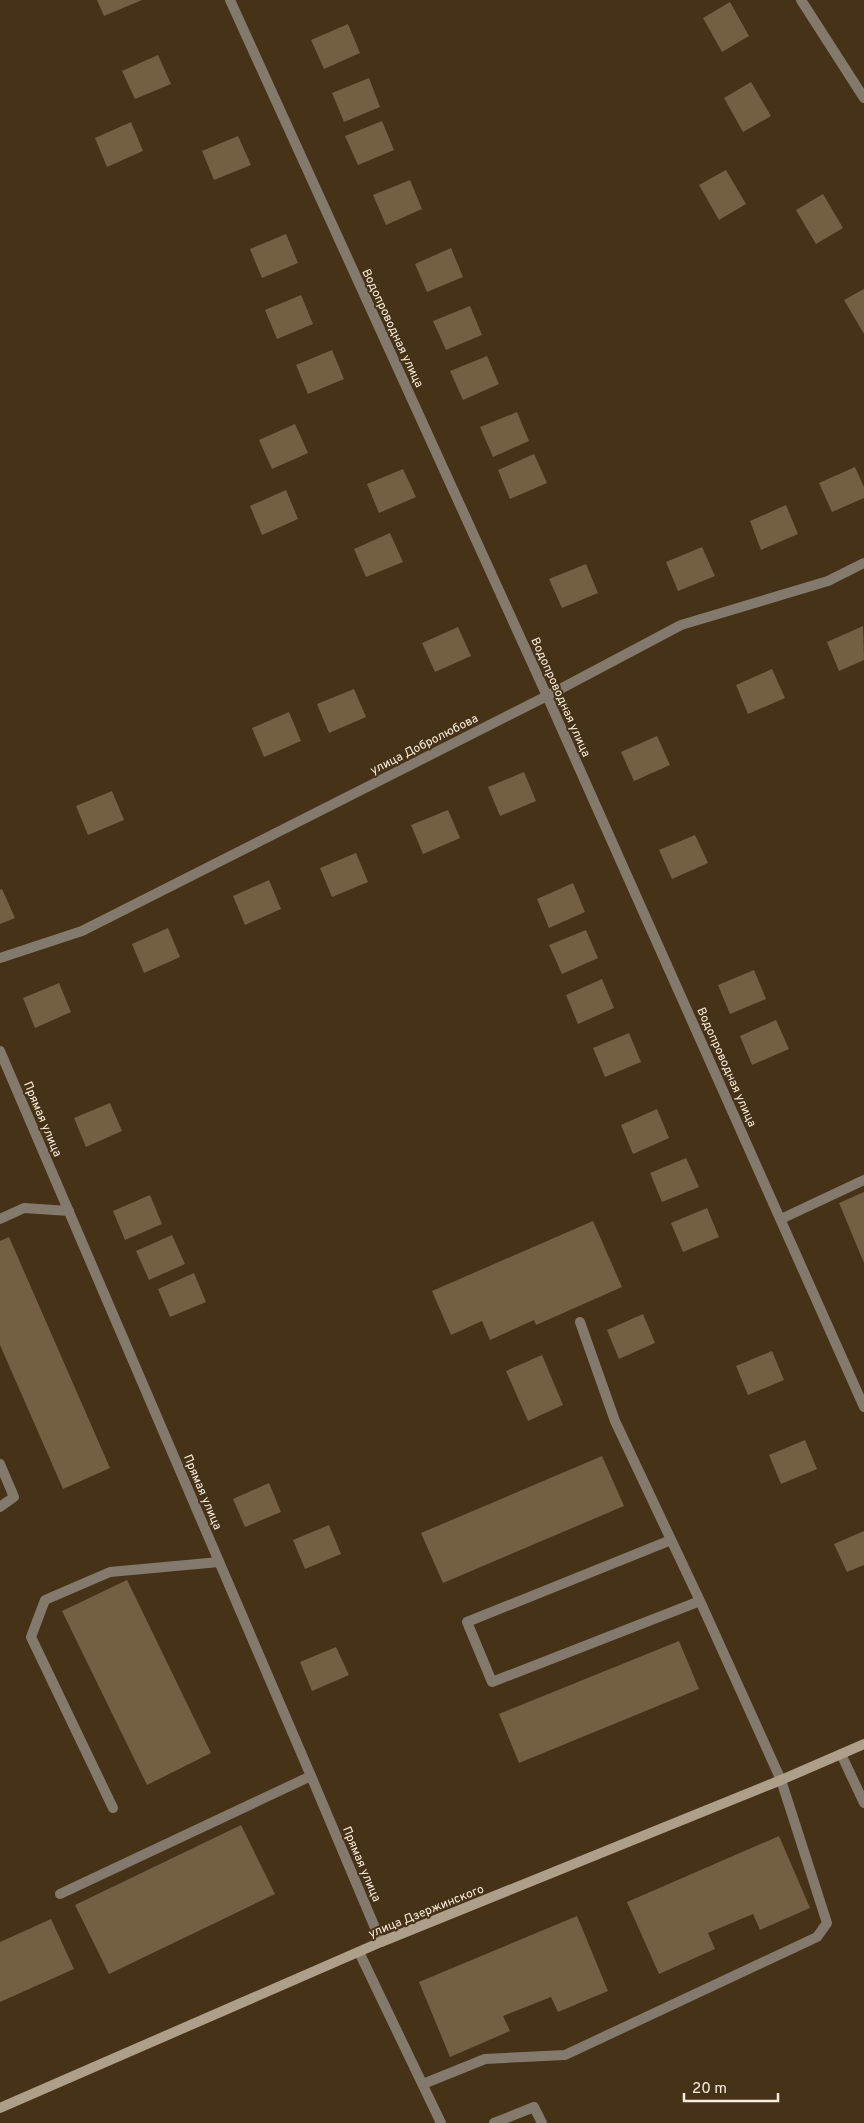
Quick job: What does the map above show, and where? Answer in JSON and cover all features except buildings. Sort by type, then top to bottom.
[{"type":"main road","name":"улица Дзержинского","points":[[0,2108],[381,1942],[781,1780],[864,1744]]},
{"type":"street","name":"Водопроводная улица","points":[[230,0],[547,696],[864,1407]]},
{"type":"street","points":[[801,0],[864,98]]},
{"type":"street","name":"улица Добролюбова","points":[[0,958],[82,931],[547,696],[681,625],[828,581],[864,563]]},
{"type":"street","name":"Прямая улица","points":[[0,1051],[381,1942]]},
{"type":"street","points":[[781,1219],[864,1180]]},
{"type":"street","points":[[0,1219],[24,1208],[69,1212]]},
{"type":"street","points":[[423,2084],[485,2059],[565,2055],[817,1937],[827,1923],[781,1780],[700,1601],[615,1421],[580,1322]]},
{"type":"street","points":[[0,1464],[14,1497],[0,1507]]},
{"type":"street","points":[[671,1540],[467,1622],[492,1682],[700,1601]]},
{"type":"street","points":[[113,1808],[31,1637],[45,1600],[110,1572],[220,1562]]},
{"type":"street","points":[[841,1754],[864,1804]]},
{"type":"street","points":[[60,1894],[311,1776]]},
{"type":"street","points":[[359,1952],[441,2123]]},
{"type":"street","points":[[494,2123],[534,2107],[542,2123]]}]
